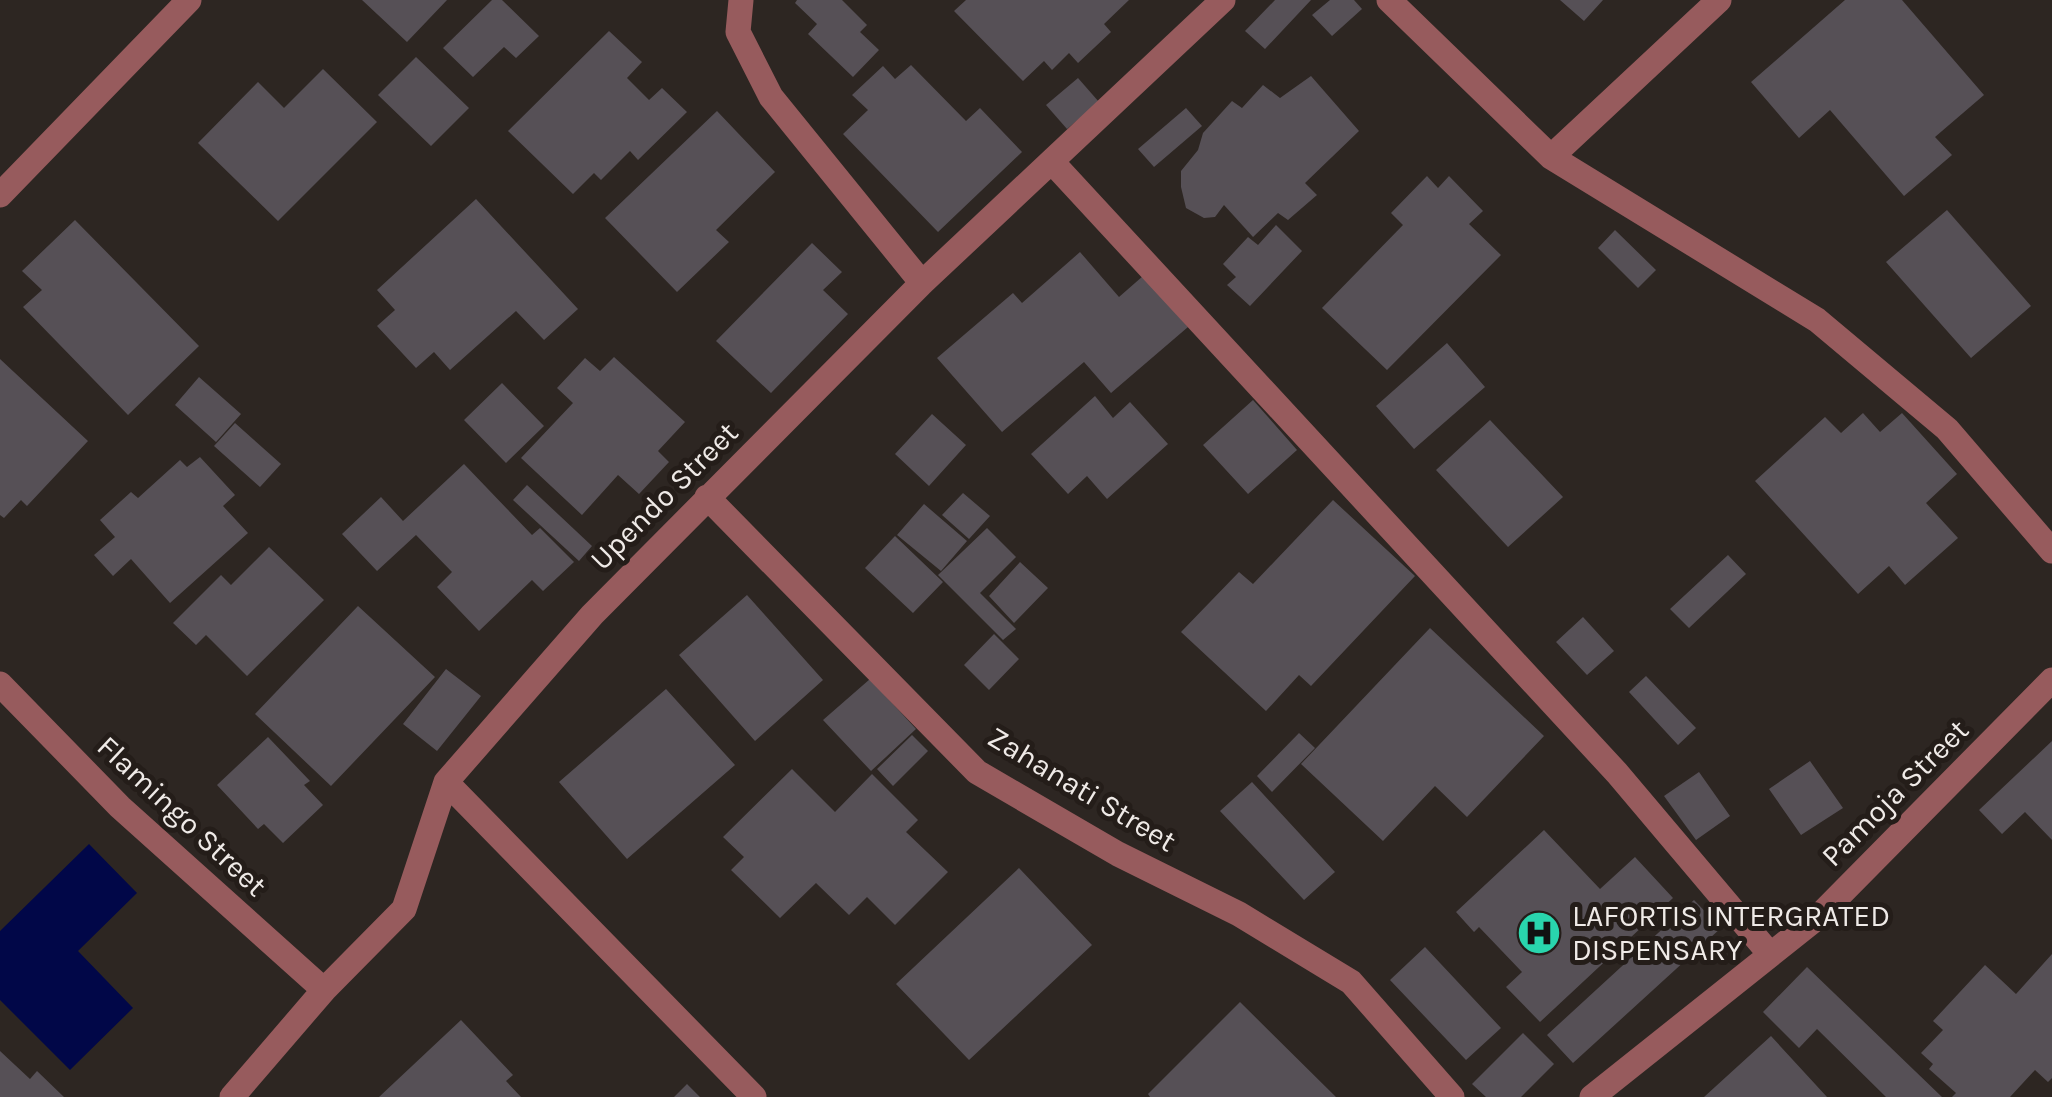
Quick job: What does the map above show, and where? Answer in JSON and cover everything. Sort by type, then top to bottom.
[{"type":"street","points":[[0,195],[190,0]]},
{"type":"street","points":[[741,0],[738,32],[771,97],[922,283]]},
{"type":"street","name":"Upendo Street","points":[[232,1097],[324,990],[404,908],[446,782],[592,615],[922,283],[1223,0]]},
{"type":"street","points":[[1389,0],[1552,157],[1818,320],[1947,430],[2052,550]]},
{"type":"street","points":[[1552,157],[1719,0]]},
{"type":"street","points":[[1053,162],[1617,772],[1769,953]]},
{"type":"street","name":"Zahanati Street","points":[[707,497],[977,772],[1118,854],[1239,914],[1351,982],[1452,1097]]},
{"type":"street","name":"Pamoja Street","points":[[1592,1097],[1831,904],[2052,680]]},
{"type":"street","name":"Flamingo Street","points":[[0,684],[120,807],[324,990]]},
{"type":"street","points":[[446,782],[754,1097]]},
{"type":"shaded area","points":[[89,844],[137,893],[78,951],[133,1008],[70,1070],[0,1000],[0,931]]},
{"type":"building","points":[[362,0],[447,0],[407,42]]},
{"type":"building","points":[[492,0],[502,0],[539,36],[516,58],[504,47],[473,77],[443,48]]},
{"type":"building","points":[[842,0],[867,25],[860,32],[879,50],[853,77],[808,34],[817,24],[795,3]]},
{"type":"building","points":[[966,0],[1129,0],[1104,24],[1111,32],[1078,63],[1069,53],[1052,70],[1044,61],[1023,81],[954,11]]},
{"type":"building","points":[[1275,0],[1311,0],[1265,49],[1245,31]]},
{"type":"building","points":[[1330,0],[1354,0],[1362,9],[1332,36],[1312,15]]},
{"type":"building","points":[[1560,0],[1603,0],[1584,21]]},
{"type":"building","points":[[1845,0],[1902,0],[1984,95],[1935,137],[1952,155],[1904,196],[1830,110],[1799,138],[1751,82]]},
{"type":"building","points":[[609,31],[642,62],[627,78],[649,100],[662,88],[687,112],[638,160],[630,151],[601,180],[594,173],[573,194],[508,131]]},
{"type":"building","points":[[416,57],[469,108],[431,146],[378,95]]},
{"type":"building","points":[[911,65],[966,121],[980,108],[1022,152],[938,232],[843,134],[868,110],[852,95],[883,66],[895,79]]},
{"type":"building","points":[[323,69],[377,122],[278,221],[198,143],[258,82],[284,108]]},
{"type":"building","points":[[1311,76],[1359,131],[1305,183],[1317,195],[1288,220],[1278,213],[1253,237],[1224,205],[1215,217],[1204,218],[1186,208],[1181,171],[1198,150],[1203,133],[1232,101],[1242,108],[1263,85],[1280,98]]},
{"type":"building","points":[[1078,78],[1099,102],[1067,129],[1046,105]]},
{"type":"building","points":[[1186,108],[1202,126],[1154,167],[1138,149]]},
{"type":"building","points":[[717,111],[775,172],[716,230],[729,242],[677,292],[605,218]]},
{"type":"building","points":[[1427,176],[1438,188],[1449,176],[1483,211],[1469,224],[1501,255],[1387,370],[1322,308],[1403,225],[1391,213]]},
{"type":"building","points":[[476,199],[578,309],[544,340],[516,311],[450,370],[434,352],[416,368],[377,326],[395,310],[377,290]]},
{"type":"building","points":[[1947,210],[2031,306],[1971,358],[1886,262]]},
{"type":"building","points":[[75,220],[199,346],[128,415],[23,307],[42,290],[22,271]]},
{"type":"building","points":[[1276,225],[1302,251],[1250,306],[1227,285],[1236,277],[1223,264],[1248,237],[1258,245]]},
{"type":"building","points":[[1615,230],[1656,270],[1638,288],[1598,248]]},
{"type":"building","points":[[812,243],[842,272],[823,290],[848,314],[771,393],[716,341]]},
{"type":"building","points":[[1080,252],[1119,297],[1143,276],[1188,327],[1111,393],[1084,362],[1002,432],[937,358],[1013,293],[1022,303]]},
{"type":"building","points":[[1447,343],[1485,387],[1414,449],[1376,406]]},
{"type":"building","points":[[614,357],[685,422],[658,451],[669,462],[639,494],[618,475],[582,515],[521,458],[573,403],[557,388],[585,358],[600,371]]},
{"type":"building","points":[[0,359],[88,441],[27,506],[21,500],[4,518],[0,515]]},
{"type":"building","points":[[199,377],[241,414],[216,442],[175,405]]},
{"type":"building","points":[[502,383],[544,426],[506,463],[464,420]]},
{"type":"building","points":[[1095,396],[1113,418],[1130,402],[1168,444],[1107,499],[1087,476],[1068,494],[1031,454]]},
{"type":"building","points":[[1253,400],[1297,450],[1248,494],[1203,445]]},
{"type":"building","points":[[1863,413],[1880,432],[1902,413],[1957,474],[1926,503],[1958,538],[1905,585],[1889,566],[1858,594],[1755,481],[1825,417],[1841,433]]},
{"type":"building","points":[[932,414],[966,445],[929,486],[895,454]]},
{"type":"building","points":[[1490,420],[1563,497],[1508,547],[1436,470]]},
{"type":"building","points":[[235,423],[281,464],[260,487],[214,446]]},
{"type":"building","points":[[200,457],[235,495],[223,506],[248,533],[170,603],[131,559],[113,576],[94,555],[115,537],[100,520],[131,492],[138,498],[180,460],[187,467]]},
{"type":"building","points":[[464,464],[532,535],[540,528],[574,562],[543,591],[532,580],[479,631],[437,587],[452,572],[416,535],[377,571],[342,534],[381,497],[403,521]]},
{"type":"building","points":[[527,485],[592,546],[579,561],[513,500]]},
{"type":"building","points":[[963,493],[990,516],[969,539],[942,515]]},
{"type":"building","points":[[1333,500],[1415,576],[1311,686],[1299,675],[1266,711],[1181,632],[1239,572],[1253,584]]},
{"type":"building","points":[[924,504],[967,541],[941,571],[897,535]]},
{"type":"building","points":[[987,528],[1016,557],[980,593],[1016,629],[1003,640],[938,575]]},
{"type":"building","points":[[895,536],[943,582],[913,613],[865,568]]},
{"type":"building","points":[[269,547],[324,600],[247,676],[206,635],[196,645],[173,623],[221,575],[231,585]]},
{"type":"building","points":[[1728,555],[1746,574],[1689,628],[1670,609]]},
{"type":"building","points":[[1020,562],[1048,588],[1014,623],[989,596]]},
{"type":"building","points":[[747,595],[823,680],[755,741],[679,655]]},
{"type":"building","points":[[358,606],[435,677],[331,786],[255,714]]},
{"type":"building","points":[[1583,617],[1614,651],[1587,675],[1556,642]]},
{"type":"building","points":[[1430,628],[1544,736],[1467,817],[1435,786],[1383,841],[1301,764]]},
{"type":"building","points":[[994,634],[1019,659],[989,690],[964,665]]},
{"type":"building","points":[[446,669],[481,696],[437,751],[403,724]]},
{"type":"building","points":[[1646,676],[1696,728],[1678,745],[1629,692]]},
{"type":"building","points":[[870,679],[916,729],[871,771],[823,720]]},
{"type":"building","points":[[666,689],[735,765],[627,859],[559,782]]},
{"type":"building","points":[[1299,733],[1315,748],[1272,792],[1257,776]]},
{"type":"building","points":[[912,735],[928,751],[893,786],[877,769]]},
{"type":"building","points":[[268,737],[310,781],[304,785],[323,805],[283,843],[264,824],[258,829],[217,785]]},
{"type":"building","points":[[2052,741],[2052,840],[2025,812],[2002,834],[1979,810]]},
{"type":"building","points":[[1810,761],[1843,808],[1801,835],[1769,789]]},
{"type":"building","points":[[792,769],[835,812],[872,774],[918,820],[906,832],[948,872],[895,925],[867,897],[849,915],[816,883],[780,918],[731,870],[744,857],[723,837]]},
{"type":"building","points":[[1699,772],[1730,816],[1696,840],[1664,796]]},
{"type":"building","points":[[1252,782],[1335,872],[1304,900],[1220,811]]},
{"type":"building","points":[[1544,830],[1600,889],[1635,857],[1673,898],[1540,1022],[1506,987],[1522,972],[1479,927],[1474,932],[1456,912]]},
{"type":"building","points":[[1019,868],[1092,945],[969,1060],[896,984]]},
{"type":"building","points":[[1694,900],[1721,928],[1573,1063],[1547,1035]]},
{"type":"building","points":[[1425,947],[1501,1028],[1466,1060],[1390,980]]},
{"type":"building","points":[[2052,954],[2052,1078],[2048,1082],[2035,1070],[2010,1097],[1952,1097],[1956,1093],[1929,1069],[1933,1064],[1921,1053],[1943,1030],[1933,1021],[1985,965],[2016,994]]},
{"type":"building","points":[[1807,967],[1942,1097],[1886,1097],[1817,1029],[1799,1048],[1763,1012]]},
{"type":"building","points":[[1240,1002],[1336,1097],[1150,1097],[1148,1094]]},
{"type":"building","points":[[461,1020],[513,1075],[506,1081],[521,1097],[379,1097]]},
{"type":"building","name":"LAFORTIS INTERGRATED DISPENSARY","points":[[1523,1033],[1554,1064],[1521,1097],[1486,1097],[1472,1084]]},
{"type":"building","points":[[1771,1036],[1827,1097],[1704,1097]]},
{"type":"building","points":[[0,1051],[30,1079],[37,1071],[64,1097],[0,1097]]},
{"type":"building","points":[[687,1084],[700,1097],[674,1097]]},
{"type":"place","name":"LAFORTIS INTERGRATED DISPENSARY","points":[[1539,933]]}]
